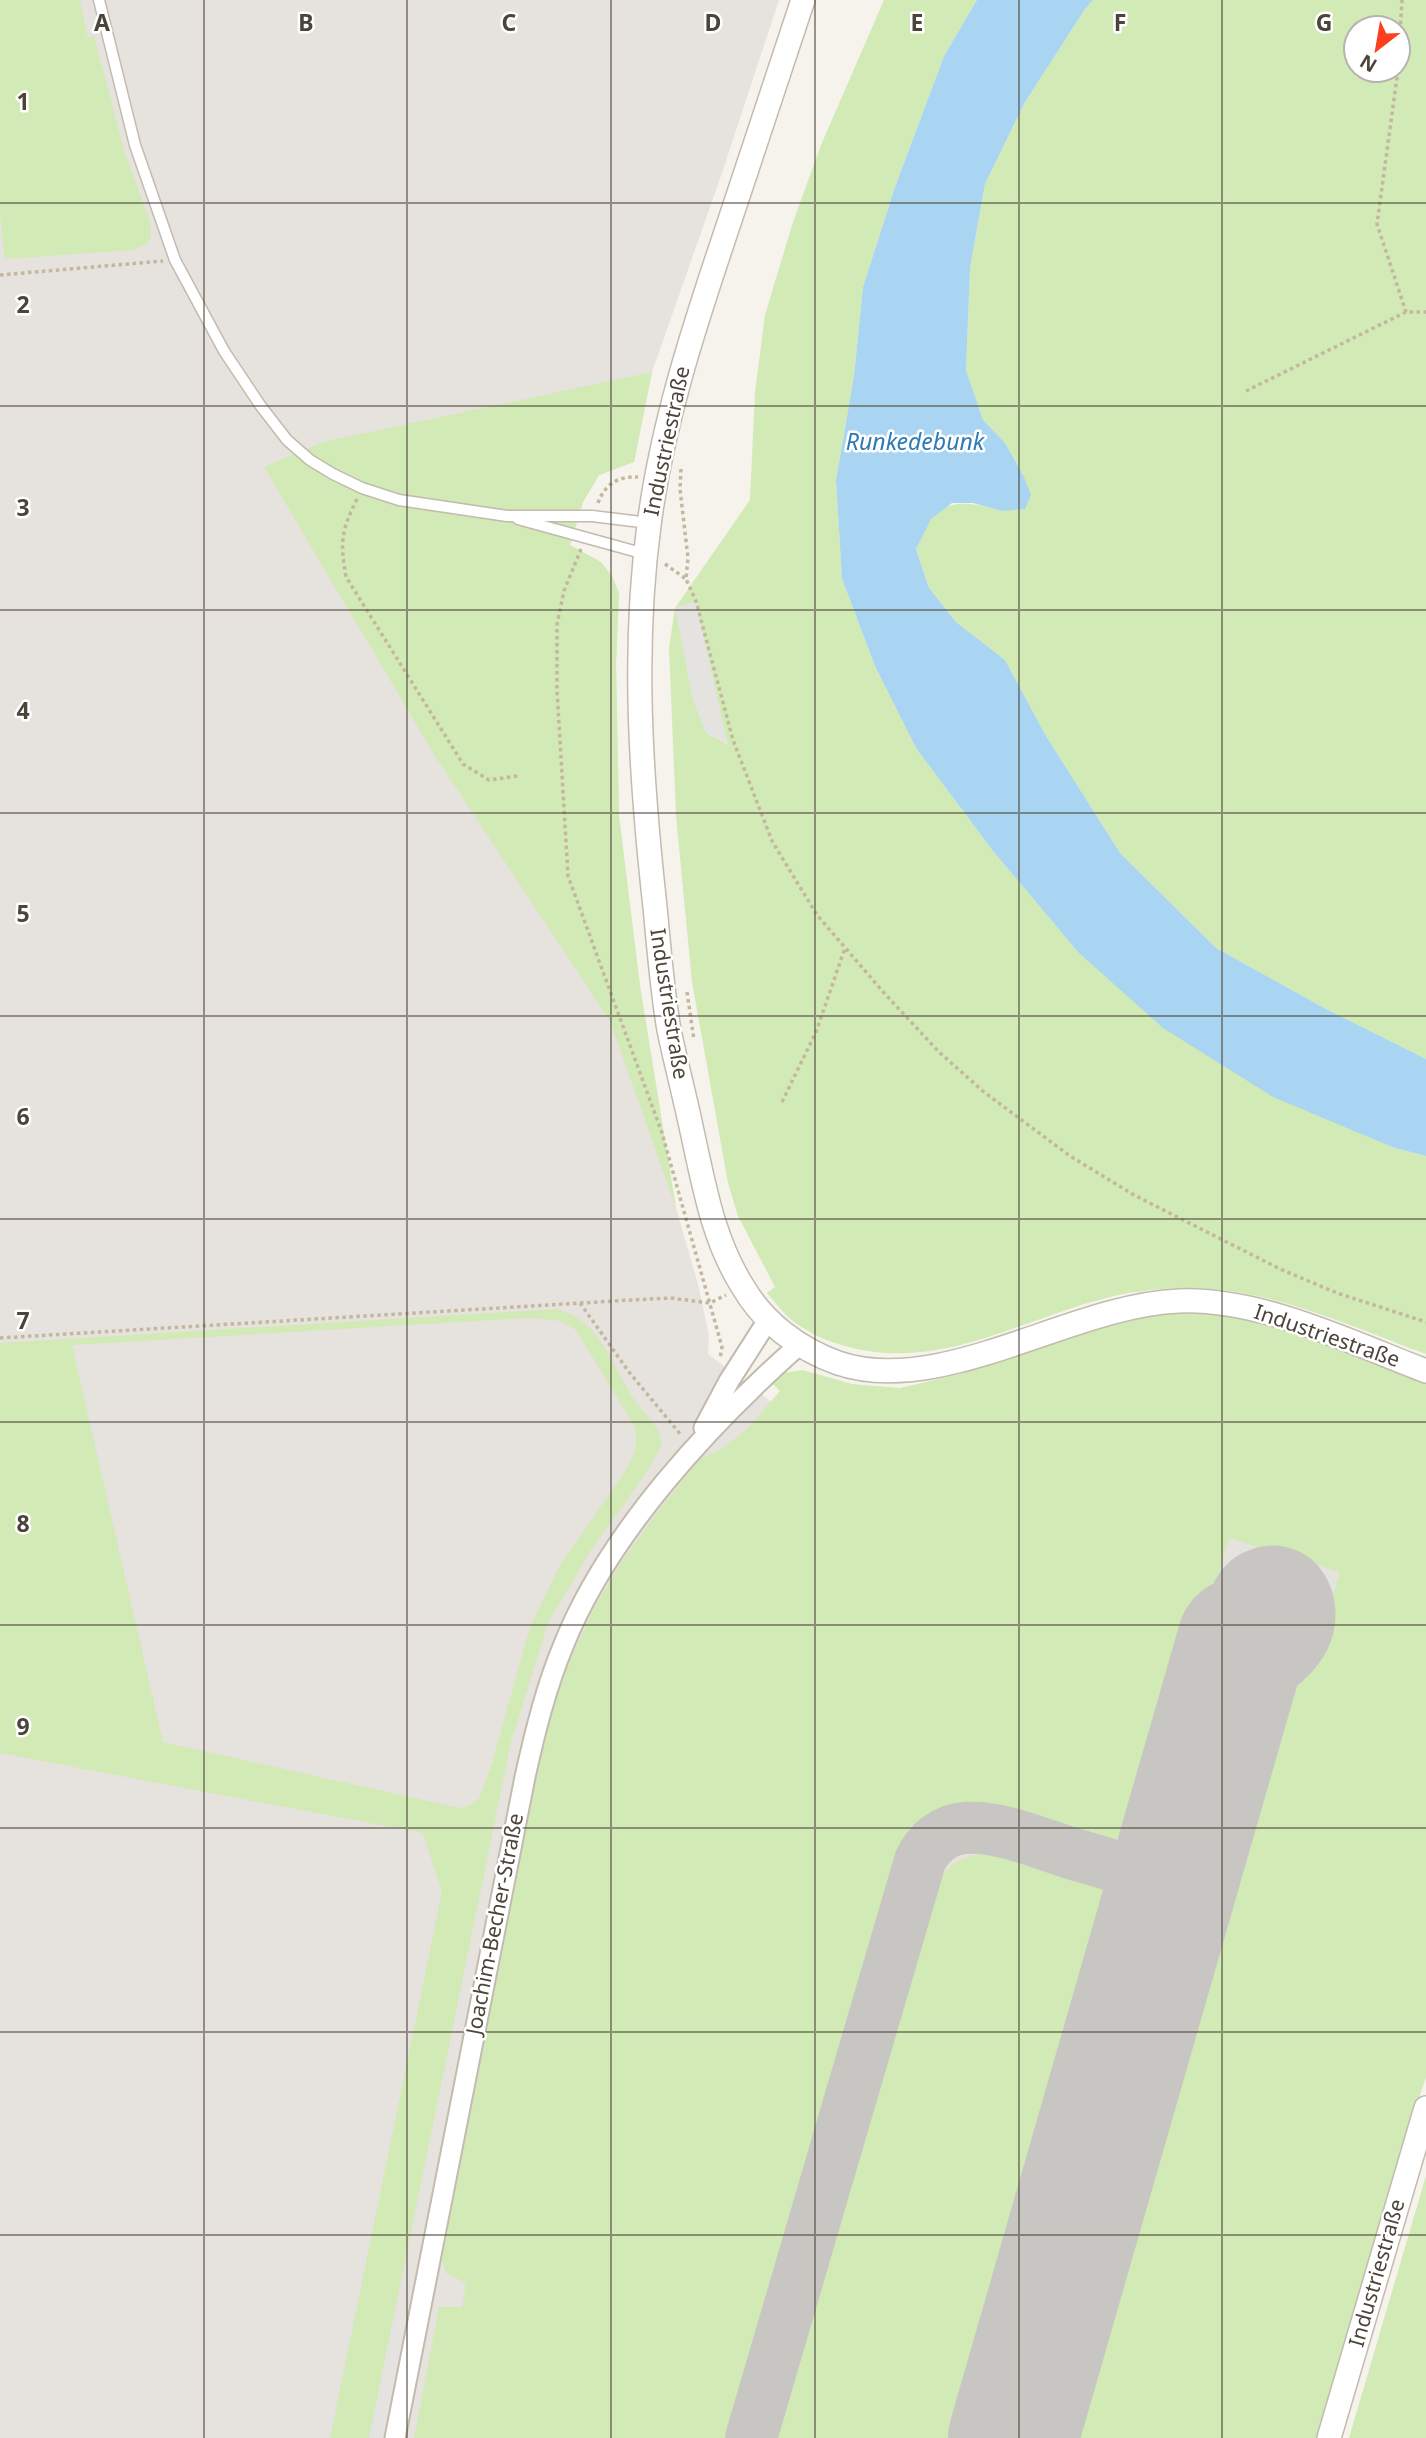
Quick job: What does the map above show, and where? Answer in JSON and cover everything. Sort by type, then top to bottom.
[{"type":"street","name":"Industriestraße","points":[[803,0],[682,366],[649,523],[646,554],[640,725],[644,812],[669,1027],[710,1210],[724,1252],[741,1285],[768,1320],[799,1345],[834,1362],[866,1371],[902,1370],[976,1356],[1096,1316],[1145,1304],[1182,1301],[1256,1309],[1426,1371]]},
{"type":"street","name":"Joachim-Becher-Straße","points":[[693,1448],[729,1381],[768,1320]]},
{"type":"street","name":"Joachim-Becher-Straße","points":[[395,2438],[536,1726],[565,1642],[612,1554],[693,1448],[799,1345]]},
{"type":"street","name":"Industriestraße","points":[[1329,2438],[1426,2108]]},
{"type":"lane","points":[[99,0],[135,145],[175,260],[224,351],[286,440],[310,460],[362,488],[399,500],[507,516],[646,554]]},
{"type":"lane","points":[[507,516],[592,516],[649,523]]},
{"type":"path","points":[[1396,84],[1377,224],[1406,312]]},
{"type":"path","points":[[0,275],[175,260]]},
{"type":"path","points":[[1246,391],[1406,312],[1426,312]]},
{"type":"path","points":[[682,461],[680,489],[688,558],[686,579],[696,601],[733,740],[772,841],[817,915],[845,948],[939,1052],[984,1092],[1070,1156],[1134,1195],[1280,1269],[1337,1293],[1426,1322]]},
{"type":"path","points":[[592,516],[602,492],[619,479],[639,477],[680,489]]},
{"type":"path","points":[[362,488],[346,520],[340,546],[346,577],[463,764],[489,780],[517,776]]},
{"type":"path","points":[[584,539],[564,591],[557,624],[557,690],[568,876],[662,1133],[722,1347]]},
{"type":"path","points":[[665,578],[668,565]]},
{"type":"path","points":[[782,1102],[816,1032],[845,948]]},
{"type":"path","points":[[686,988],[695,1041]]},
{"type":"path","points":[[0,1338],[670,1298],[710,1303]]},
{"type":"path","points":[[580,1303],[629,1372],[693,1448]]},
{"type":"shaded area","points":[[0,0],[779,0],[652,372],[634,462],[599,475],[583,502],[570,545],[601,562],[612,576],[619,593],[616,664],[619,816],[640,986],[676,1208],[698,1284],[709,1336],[708,1354],[773,1403],[885,1396],[1403,1380],[1306,2438],[0,2438]]},
{"type":"shaded area","points":[[696,601],[728,744],[706,733],[693,700],[675,608]]},
{"type":"shaded area","points":[[412,2299],[385,2438],[369,2438],[391,2329]]},
{"type":"green space","points":[[0,0],[80,0],[88,38],[94,36],[124,150],[150,222],[151,237],[147,244],[133,250],[5,259],[0,215]]},
{"type":"green space","points":[[884,0],[977,0],[944,56],[895,187],[863,287],[854,376],[836,480],[842,579],[875,666],[916,748],[993,851],[1078,952],[1395,1148],[1426,1156],[1426,1354],[1282,1302],[1222,1290],[1192,1288],[1123,1294],[952,1347],[881,1353],[829,1341],[801,1327],[788,1317],[767,1293],[775,1287],[738,1216],[728,1183],[692,982],[676,816],[669,648],[675,608],[750,500],[755,392],[765,315],[793,222],[821,145]],"holes":[[[695,602],[727,743],[727,744],[707,733],[675,608]]]},
{"type":"green space","points":[[1093,0],[1426,0],[1426,1059],[1326,1009],[1216,948],[1120,853],[1046,736],[1005,660],[956,622],[929,588],[916,549],[929,522],[938,512],[955,505],[983,506],[1002,511],[1023,475],[1005,443],[983,420],[966,370],[970,268],[985,184],[1025,102]]},
{"type":"green space","points":[[652,372],[634,462],[599,475],[583,502],[570,545],[601,562],[612,576],[619,593],[616,664],[619,816],[640,986],[676,1208],[610,1021],[435,756],[264,467],[323,442]]},
{"type":"green space","points":[[557,1309],[572,1314],[594,1333],[633,1398],[659,1432],[662,1445],[644,1476],[591,1550],[548,1623],[511,1742],[369,2438],[330,2438],[442,1892],[423,1833],[0,1753],[0,1343]],"holes":[[[529,1318],[561,1321],[576,1330],[635,1427],[635,1449],[626,1470],[559,1567],[530,1627],[492,1763],[479,1799],[459,1808],[163,1742],[72,1345]]]},
{"type":"green space","points":[[1187,1311],[1227,1314],[1295,1332],[1426,1381],[1426,2077],[1398,2162],[1318,2438],[1059,2438],[1276,1691],[1315,1656],[1340,1572],[1229,1538],[1153,1798],[1145,1816],[1137,1825],[1114,1839],[1089,1841],[990,1813],[957,1811],[948,1813],[926,1826],[911,1846],[892,1893],[735,2438],[414,2438],[439,2307],[462,2307],[466,2283],[446,2273],[442,2259],[552,1712],[570,1660],[595,1606],[624,1558],[700,1459],[720,1450],[745,1431],[780,1391],[771,1382],[783,1373],[803,1370],[852,1384],[900,1388],[961,1374],[1045,1342],[1123,1319]]},
{"type":"green space","points":[[1001,1851],[1081,1874],[1099,1887],[1106,1896],[1116,1921],[968,2438],[769,2438],[923,1904],[937,1881],[953,1865],[974,1855]]},
{"type":"green space","points":[[1426,2177],[1426,2438],[1349,2438],[1425,2179]]},
{"type":"water","name":"Runkedebunk","points":[[977,0],[1093,0],[1025,102],[985,184],[970,268],[966,370],[983,420],[1005,443],[1031,495],[1025,509],[1002,511],[973,503],[952,503],[931,519],[916,549],[929,588],[956,622],[1005,660],[1046,736],[1120,853],[1216,948],[1326,1009],[1426,1059],[1426,1156],[1395,1148],[1273,1097],[1163,1028],[1078,952],[993,851],[916,748],[875,666],[842,579],[836,480],[854,376],[863,287],[895,187],[944,56]]},
{"type":"taxiway","points":[[1220,1720],[1237,1699],[1291,1657],[1304,1638],[1308,1625],[1307,1598],[1302,1587],[1293,1578],[1283,1573],[1270,1572],[1252,1577],[1242,1586],[1236,1601],[1242,1642]]},
{"type":"taxiway","points":[[1124,1870],[1152,1864],[1167,1856],[1180,1843],[1186,1835],[1204,1775]]},
{"type":"taxiway","points":[[751,2438],[920,1861],[928,1848],[951,1831],[965,1828],[991,1829],[1128,1872],[1144,1886],[1153,1901],[1156,1940]]},
{"type":"runway","points":[[1013,2438],[1242,1642]]}]
